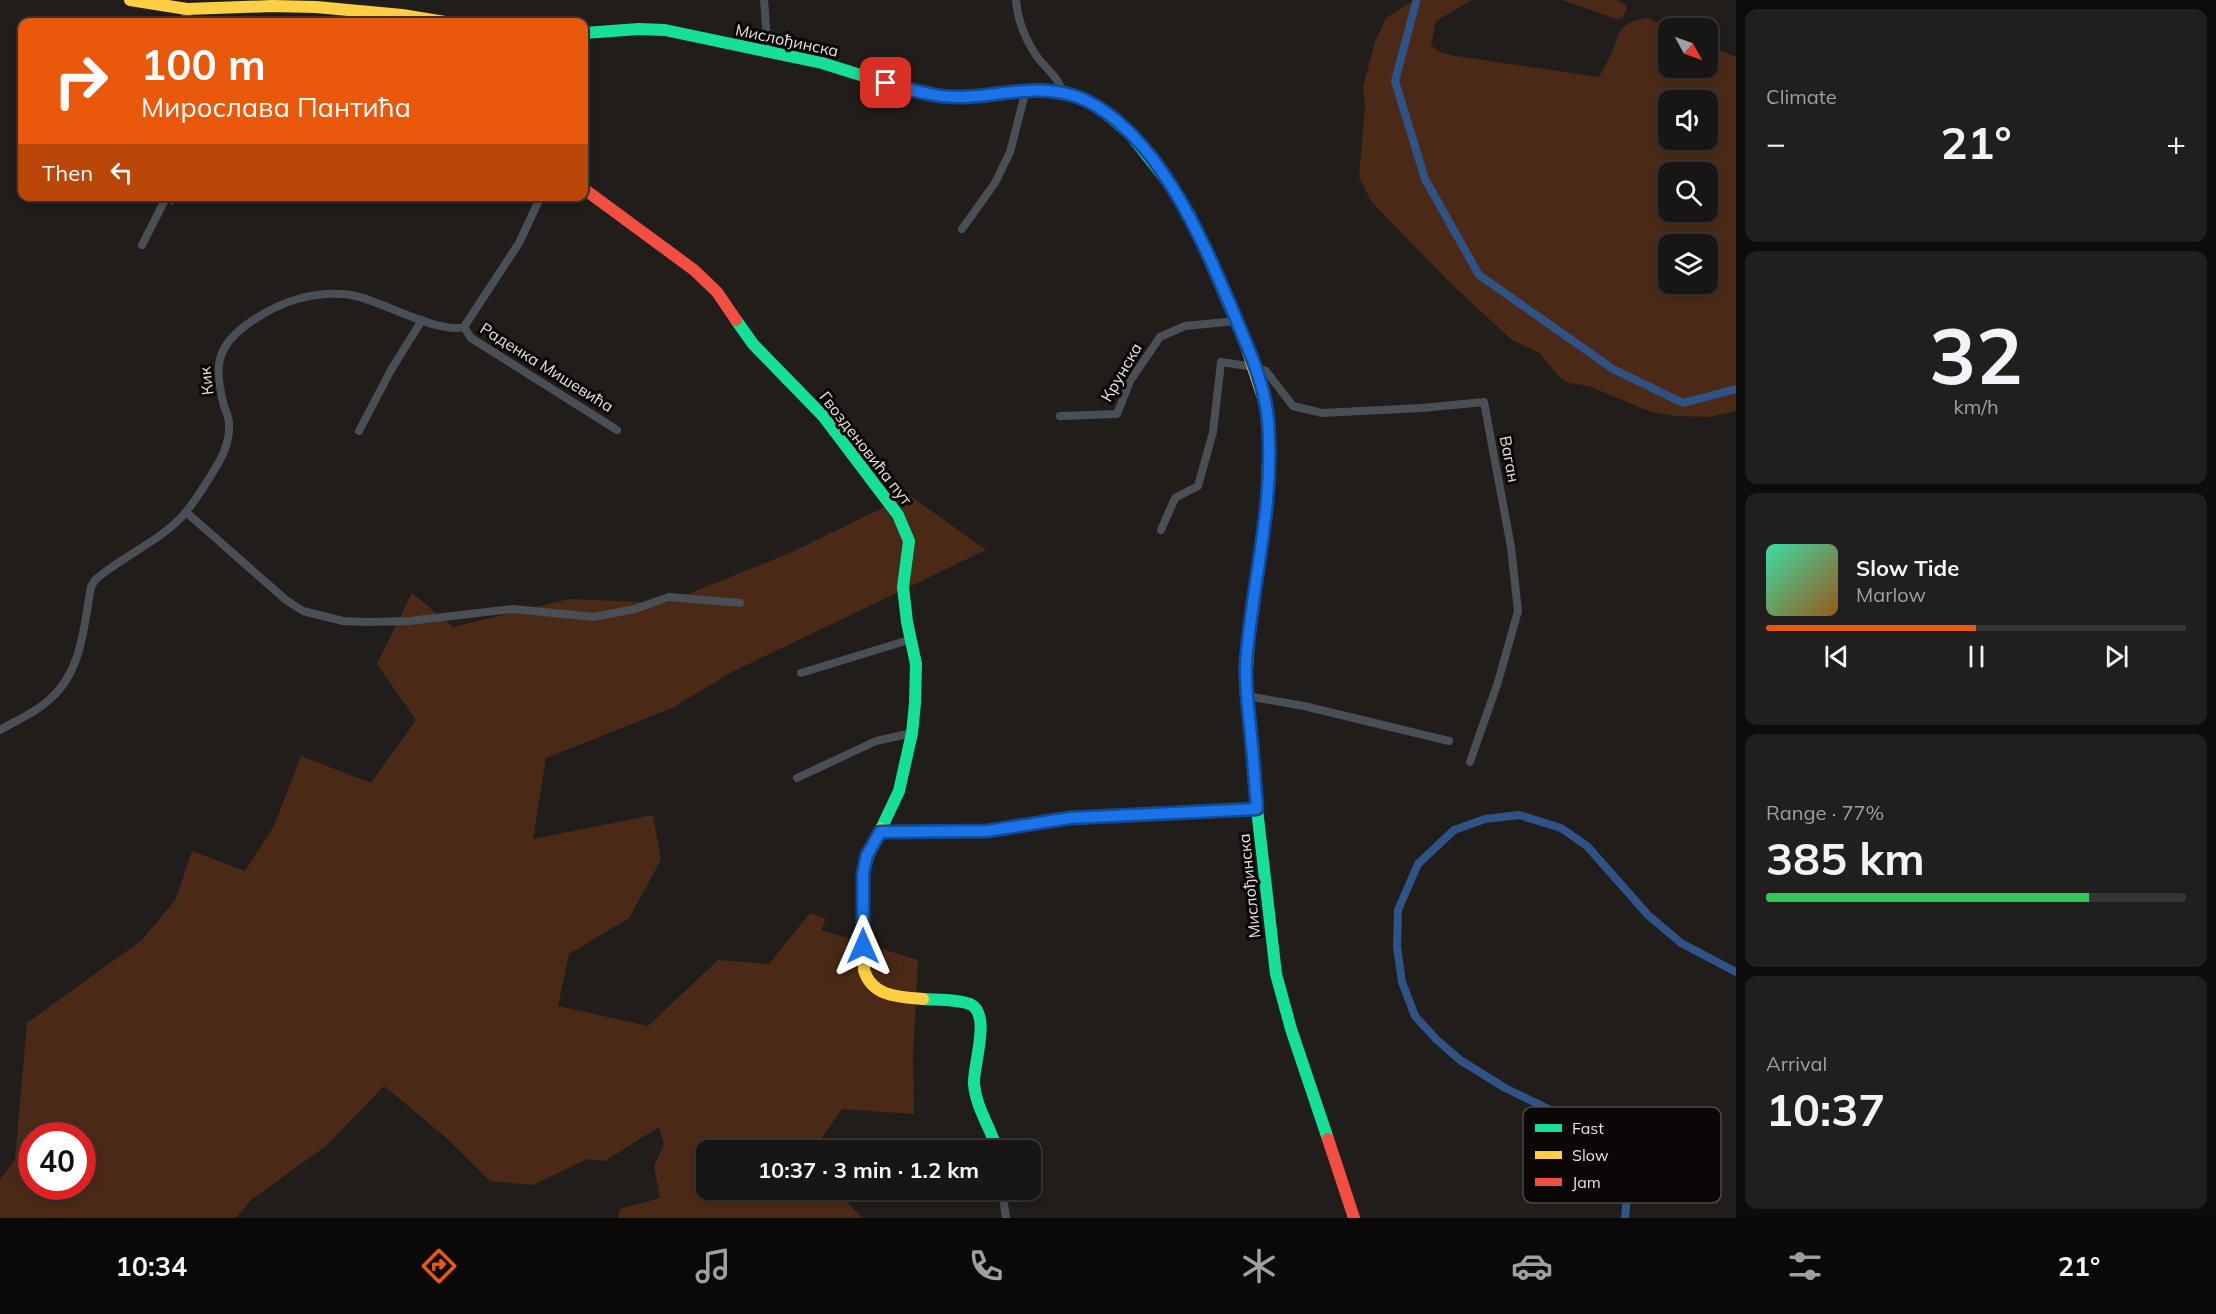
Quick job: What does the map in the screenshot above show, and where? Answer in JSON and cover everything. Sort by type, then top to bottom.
[{"type":"main road","points":[[130,0],[187,9],[305,6],[420,18]]},
{"type":"main road","name":"Мислођинска","points":[[588,33],[655,29],[822,63],[895,85],[940,95],[965,96],[1026,90],[1062,93],[1099,108],[1126,130],[1144,149],[1186,208],[1237,321],[1254,367],[1268,420],[1268,488],[1265,530],[1246,665],[1257,809],[1279,986],[1354,1218]]},
{"type":"main road","name":"Гвозденовића пут","points":[[588,192],[670,251],[717,292],[753,344],[823,416],[898,515],[909,541],[903,587],[907,622],[916,664],[915,703],[912,733],[899,791],[867,855],[863,874],[863,967],[866,978],[883,993],[961,1002],[970,1004],[978,1010],[981,1020],[973,1074],[974,1091],[993,1140]]},
{"type":"street","points":[[764,0],[768,52]]},
{"type":"street","points":[[1016,0],[1026,39],[1058,81],[1062,93]]},
{"type":"street","points":[[185,18],[187,9]]},
{"type":"street","points":[[962,229],[994,183],[1010,153],[1026,90]]},
{"type":"street","points":[[142,245],[164,201]]},
{"type":"street","points":[[464,327],[519,243],[539,201]]},
{"type":"street","name":"Кик","points":[[0,730],[41,706],[67,681],[76,663],[95,580],[186,512],[218,463],[227,444],[229,424],[221,389],[219,358],[231,336],[254,319],[277,307],[302,298],[322,295],[355,295],[422,320],[449,327],[464,327]]},
{"type":"street","points":[[359,431],[391,370],[422,320]]},
{"type":"street","name":"Крунска","points":[[1060,416],[1117,414],[1130,381],[1160,337],[1185,327],[1237,321]]},
{"type":"street","name":"Раденка Мишевића","points":[[464,327],[471,338],[617,430]]},
{"type":"street","points":[[1161,530],[1175,498],[1198,486],[1213,432],[1221,362],[1254,367]]},
{"type":"street","name":"Ваган","points":[[1254,367],[1266,371],[1293,406],[1322,413],[1484,402],[1511,547],[1518,611],[1470,762]]},
{"type":"street","points":[[186,512],[295,606],[303,611],[342,621],[409,621],[513,609],[594,617],[635,609],[669,597],[740,603]]},
{"type":"street","points":[[801,673],[912,639]]},
{"type":"street","points":[[1247,696],[1304,706],[1449,741]]},
{"type":"street","points":[[797,778],[876,741],[912,733]]},
{"type":"street","points":[[880,832],[987,831],[1070,818],[1257,809]]},
{"type":"street","points":[[1003,1200],[1006,1218]]},
{"type":"shaded area","points":[[1414,0],[1472,0],[1436,21],[1431,45],[1440,52],[1599,77],[1623,28],[1631,22],[1647,18],[1658,23],[1658,78],[1718,78],[1718,50],[1736,57],[1736,411],[1710,417],[1676,416],[1651,412],[1589,386],[1568,383],[1559,377],[1540,353],[1512,340],[1447,280],[1371,201],[1359,177],[1365,107],[1363,87],[1375,42],[1386,18]]},
{"type":"shaded area","points":[[1562,0],[1616,0],[1626,5],[1627,9],[1622,18],[1616,19]]},
{"type":"shaded area","points":[[909,495],[986,550],[732,672],[672,708],[546,758],[533,839],[653,815],[661,860],[629,918],[569,954],[558,1006],[648,1026],[718,960],[769,964],[810,913],[826,919],[821,930],[918,960],[913,1060],[914,1114],[842,1109],[820,1140],[696,1140],[696,1200],[844,1200],[863,1218],[618,1218],[620,1209],[660,1198],[654,1166],[664,1145],[659,1127],[605,1161],[587,1159],[533,1185],[490,1181],[443,1135],[384,1086],[326,1146],[251,1200],[236,1218],[0,1218],[0,1180],[15,1159],[18,1125],[18,1200],[96,1200],[96,1122],[18,1122],[27,1023],[142,940],[176,899],[192,851],[245,871],[274,826],[301,756],[371,783],[416,720],[377,664],[412,593],[453,627],[569,599],[666,603],[792,552]]},
{"type":"waterway","points":[[1416,2],[1395,81],[1425,179],[1479,275],[1613,369],[1683,403],[1736,389]]},
{"type":"waterway","points":[[190,18],[191,13]]},
{"type":"waterway","points":[[1544,1107],[1505,1088],[1460,1060],[1436,1039],[1415,1016],[1402,982],[1397,947],[1398,910],[1418,864],[1454,830],[1485,819],[1519,815],[1561,828],[1587,846],[1648,915],[1681,943],[1736,972]]},
{"type":"waterway","points":[[1625,1218],[1626,1203]]},
{"type":"traffic: fast","points":[[588,33],[639,29],[665,30],[822,63],[886,83],[940,95],[960,97],[1026,90],[1057,92],[1079,98],[1099,108],[1130,134],[1175,191],[1191,217],[1245,343]]},
{"type":"traffic: fast","points":[[736,320],[753,344],[823,416],[898,515],[909,541],[903,587],[907,622],[916,664],[915,703],[912,733],[899,791],[881,829]]},
{"type":"traffic: fast","points":[[1246,683],[1257,809],[1276,974],[1291,1029],[1328,1139]]},
{"type":"traffic: fast","points":[[923,999],[959,1001],[970,1004],[976,1009],[981,1028],[974,1075],[975,1093],[993,1140]]},
{"type":"traffic: slow","points":[[130,0],[187,9],[316,7],[420,18]]},
{"type":"traffic: slow","points":[[1245,343],[1265,404],[1269,438],[1266,513],[1249,640],[1246,683]]},
{"type":"traffic: slow","points":[[881,829],[864,865],[864,970],[873,986],[880,991],[896,996],[923,999]]},
{"type":"traffic: jam","points":[[588,192],[694,270],[717,292],[736,320]]},
{"type":"traffic: jam","points":[[1328,1139],[1354,1218]]},
{"type":"route","points":[[863,946],[864,865],[880,832],[987,831],[1070,818],[1257,809],[1246,689],[1246,665],[1265,530],[1268,488],[1267,411],[1249,350],[1186,208],[1176,191],[1134,138],[1099,108],[1067,94],[1026,90],[952,96],[886,83]]}]
